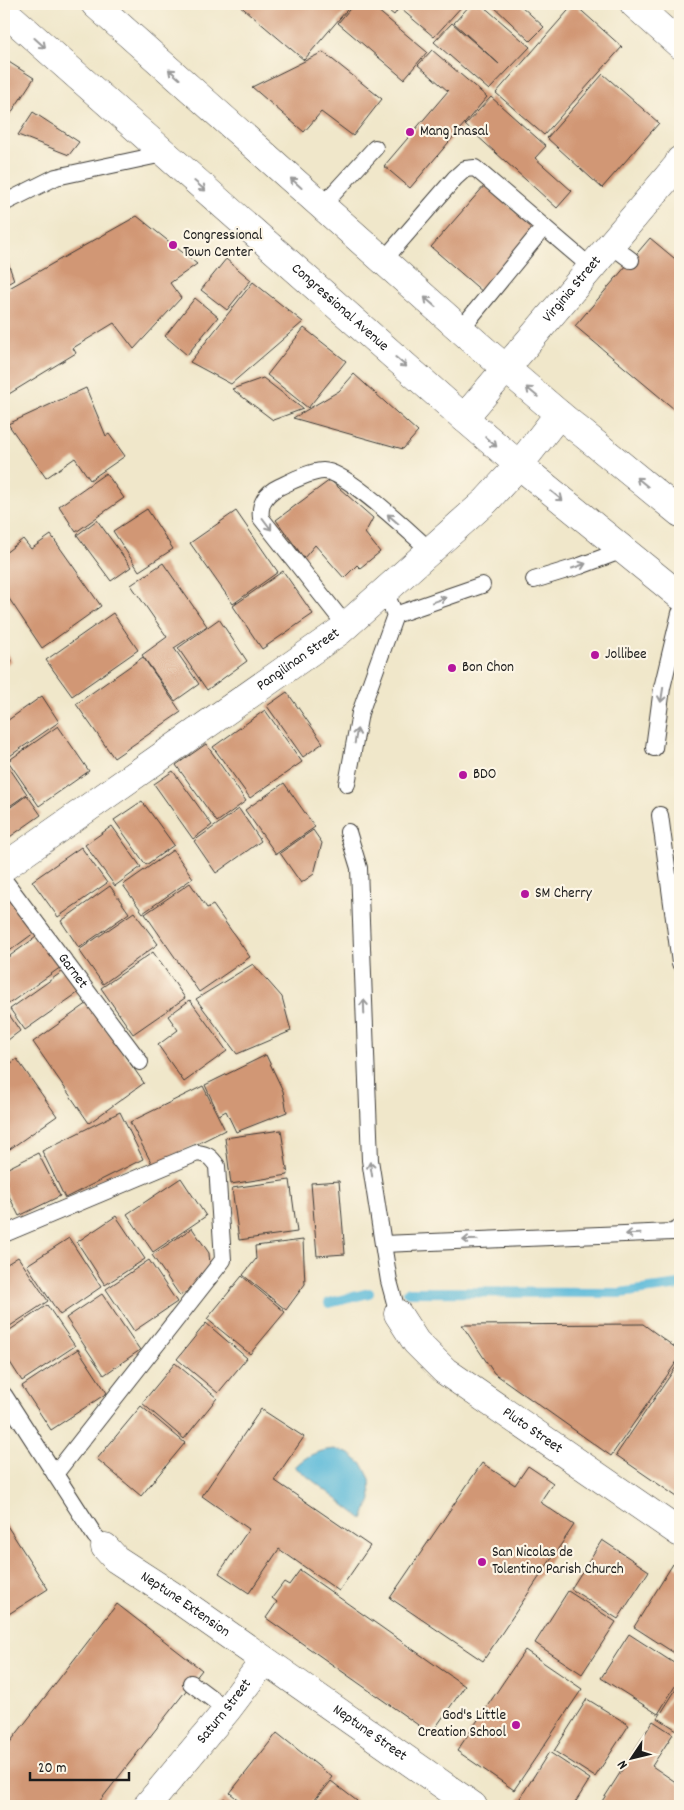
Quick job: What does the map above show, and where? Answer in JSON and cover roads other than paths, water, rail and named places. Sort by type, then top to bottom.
[{"type":"street","points":[[95,4],[460,329],[559,414],[680,513]]},
{"type":"street","points":[[634,4],[680,45]]},
{"type":"street","name":"Congressional Avenue","points":[[4,11],[464,418],[680,596]]},
{"type":"street","name":"Virginia Street","points":[[464,418],[592,268],[621,253],[680,160]]},
{"type":"street","name":"Pangilinan Street","points":[[4,867],[346,626],[390,603],[430,550],[486,501],[519,465],[559,414]]},
{"type":"street","name":"Pluto Street","points":[[398,1314],[416,1342],[445,1371],[680,1533]]},
{"type":"street","name":"Neptune Extension","points":[[105,1547],[116,1559],[176,1598],[264,1662]]},
{"type":"street","name":"Saturn Street","points":[[147,1806],[227,1710],[264,1662]]},
{"type":"street","name":"Neptune Street","points":[[264,1662],[473,1806]]},
{"type":"lane","points":[[322,206],[374,148]]},
{"type":"lane","points":[[4,203],[56,178],[164,154]]},
{"type":"lane","points":[[383,261],[455,178],[465,169],[475,168],[592,268]]},
{"type":"lane","points":[[460,329],[544,226]]},
{"type":"lane","points":[[346,626],[261,518],[260,509],[262,502],[268,495],[276,488],[323,471],[337,475],[355,486],[430,550]]},
{"type":"lane","points":[[534,580],[623,550]]},
{"type":"lane","points":[[347,784],[360,712],[390,603],[482,585]]},
{"type":"lane","points":[[654,748],[662,688],[680,613]]},
{"type":"lane","points":[[660,815],[680,963]]},
{"type":"lane","points":[[348,832],[359,868],[370,1160],[389,1281],[398,1314]]},
{"type":"lane","name":"Garnet","points":[[4,880],[140,1062]]},
{"type":"lane","points":[[4,1234],[197,1153],[212,1158],[217,1166],[223,1260],[55,1474]]},
{"type":"lane","points":[[383,1244],[673,1232],[680,1228]]},
{"type":"lane","points":[[4,1395],[95,1536],[105,1547]]},
{"type":"lane","points":[[191,1683],[227,1710]]},
{"type":"water","points":[[334,1449],[350,1454],[363,1465],[370,1479],[371,1500],[363,1519],[295,1467],[313,1454]]},
{"type":"waterway","points":[[408,1292],[620,1293],[680,1285]]},
{"type":"waterway","points":[[329,1303],[369,1293]]},
{"type":"place","name":"Mang Inasal","points":[[410,132]]},
{"type":"place","name":"Congressional Town Center","points":[[173,245]]},
{"type":"place","name":"Jollibee","points":[[595,655]]},
{"type":"place","name":"Bon Chon","points":[[452,668]]},
{"type":"place","name":"BDO","points":[[463,775]]},
{"type":"place","name":"SM Cherry","points":[[525,894]]},
{"type":"place","name":"San Nicolas de Tolentino Parish Church","points":[[482,1562]]},
{"type":"place","name":"God's Little Creation School","points":[[516,1725]]}]
